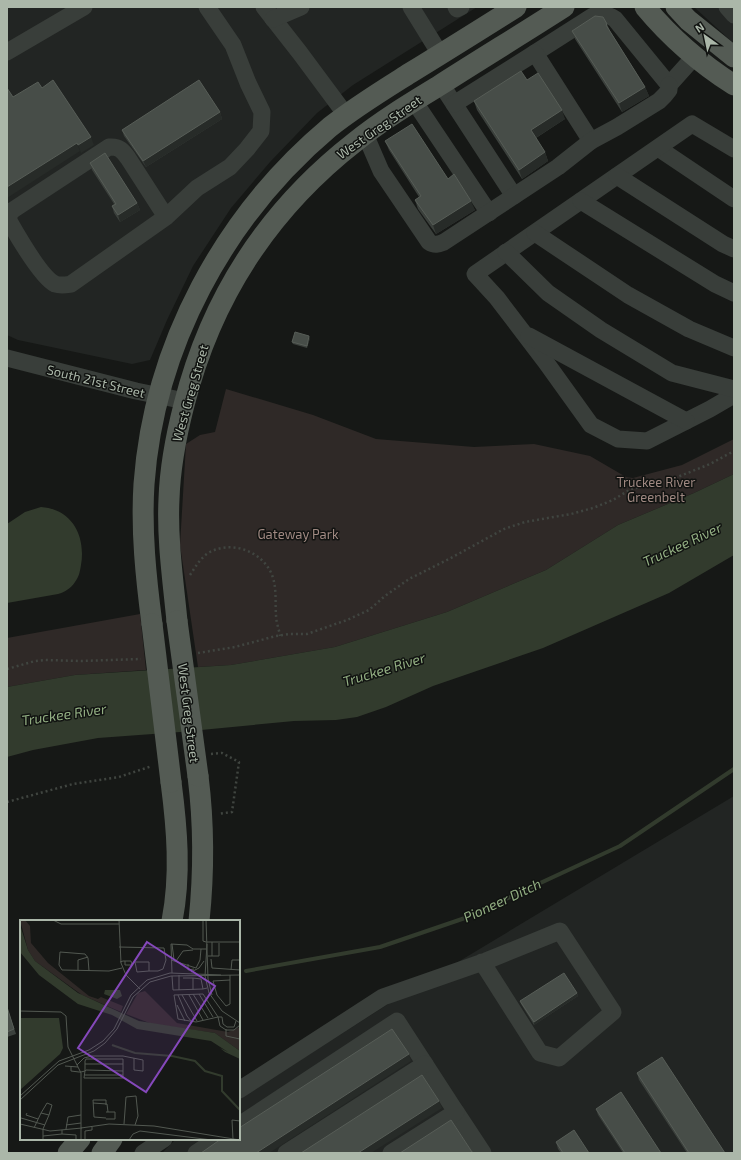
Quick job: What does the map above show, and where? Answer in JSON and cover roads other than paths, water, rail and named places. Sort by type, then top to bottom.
[{"type":"main road","points":[[440,54],[496,7]]},
{"type":"main road","name":"West Greg Street","points":[[172,920],[177,863],[176,818],[145,558],[143,504],[147,458],[159,396],[168,365],[184,322],[206,277],[231,235],[276,178],[311,143],[346,115],[386,88],[516,7]]},
{"type":"main road","name":"West Greg Street","points":[[198,920],[202,890],[203,859],[201,812],[198,776],[177,621],[168,523],[169,497],[175,444],[192,375],[203,344],[224,297],[251,251],[287,205],[309,181],[365,134],[414,101],[564,7]]},
{"type":"main road","points":[[645,7],[673,36],[734,85]]},
{"type":"main road","points":[[676,7],[694,25],[734,57]]},
{"type":"main road","points":[[287,205],[316,158],[344,128],[346,115]]},
{"type":"main road","points":[[68,1153],[79,1140]]},
{"type":"main road","points":[[102,1153],[111,1140]]},
{"type":"street","points":[[7,52],[84,7]]},
{"type":"street","points":[[166,218],[128,158],[122,150],[116,147],[109,147],[9,214],[9,221],[44,275],[54,283],[61,286],[71,284],[166,218],[197,188],[230,167],[261,131],[262,112],[233,45],[207,7]]},
{"type":"street","points":[[411,7],[440,54]]},
{"type":"street","points":[[456,7],[457,9],[461,7]]},
{"type":"street","points":[[727,7],[734,15]]},
{"type":"street","points":[[298,8],[268,13],[346,115]]},
{"type":"street","points":[[454,104],[600,13],[609,15],[615,19],[669,85]]},
{"type":"street","points":[[530,56],[591,141]]},
{"type":"street","points":[[365,134],[381,171],[430,242],[433,244],[438,244],[444,242],[489,213],[510,189],[558,167],[591,141],[659,101],[665,95],[669,85],[696,56]]},
{"type":"street","points":[[441,84],[510,189]]},
{"type":"street","points":[[414,101],[489,213]]},
{"type":"street","points":[[734,149],[692,124],[475,274],[524,333],[591,425],[611,436],[618,439],[647,441],[734,395]]},
{"type":"street","points":[[658,148],[734,199]]},
{"type":"street","points":[[617,176],[723,244],[734,249]]},
{"type":"street","points":[[581,201],[715,284],[734,293]]},
{"type":"street","points":[[534,233],[628,295],[689,329],[734,348]]},
{"type":"street","points":[[506,252],[548,293],[601,330],[672,373],[734,389]]},
{"type":"street","points":[[524,333],[686,421]]},
{"type":"street","name":"South 21st Street","points":[[7,358],[86,380],[185,401]]},
{"type":"street","points":[[240,1089],[383,997],[482,962],[560,931],[613,1012],[558,1058],[540,1053],[482,962]]},
{"type":"street","points":[[240,1124],[397,1021],[456,1112],[477,1151]]},
{"type":"street","points":[[286,1153],[425,1064]]},
{"type":"street","points":[[391,1153],[456,1112]]},
{"type":"street","points":[[143,1153],[162,1140]]},
{"type":"street","points":[[196,1153],[216,1140]]},
{"type":"water","name":"Truckee River","points":[[734,474],[734,555],[669,593],[543,648],[433,686],[386,707],[357,717],[336,720],[294,721],[98,738],[33,750],[7,757],[7,687],[75,675],[231,665],[335,647],[447,612],[546,570],[618,525],[694,493]]},
{"type":"water","points":[[41,507],[52,509],[61,513],[69,519],[79,534],[82,554],[78,576],[68,590],[61,593],[7,603],[7,524],[25,512]]},
{"type":"waterway","name":"Pioneer Ditch","points":[[246,971],[380,947],[465,918],[620,846],[734,769]]},
{"type":"park label","name":"Truckee River Greenbelt","points":[[656,490]]},
{"type":"park label","name":"Gateway Park","points":[[298,534]]}]
